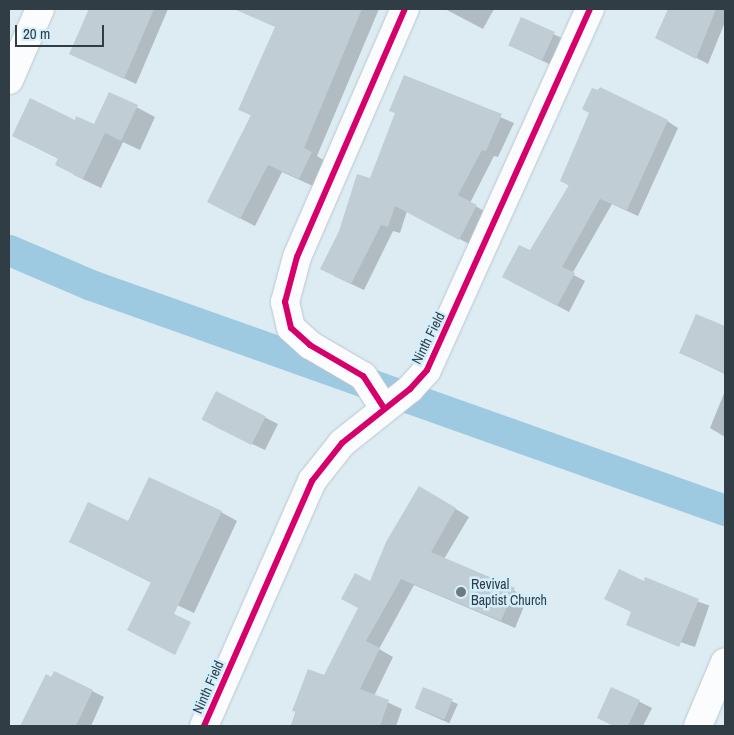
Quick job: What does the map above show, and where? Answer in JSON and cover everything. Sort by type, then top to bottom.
[{"type":"street","points":[[9,80],[40,9]]},
{"type":"street","points":[[384,408],[374,388],[348,366],[310,345],[291,328],[285,302],[287,286],[405,9]]},
{"type":"street","name":"Ninth Field","points":[[204,726],[312,481],[342,443],[410,389],[427,370],[438,350],[590,9]]},
{"type":"street","points":[[698,726],[725,662]]},
{"type":"building","points":[[89,9],[154,9],[124,79],[69,54]]},
{"type":"building","points":[[234,9],[362,9],[304,148],[312,152],[299,179],[268,165],[240,219],[207,202],[251,115],[238,110],[275,27]]},
{"type":"building","points":[[668,9],[716,9],[696,59],[655,38]]},
{"type":"building","points":[[521,17],[555,32],[542,60],[508,45]]},
{"type":"building","points":[[404,75],[502,114],[486,151],[482,150],[458,195],[477,205],[459,240],[395,206],[388,227],[381,225],[351,284],[320,269],[339,231],[357,174],[370,178],[395,113],[389,111]]},
{"type":"building","points":[[600,87],[668,120],[627,210],[600,199],[562,267],[575,273],[557,306],[502,277],[519,245],[530,250],[569,185],[560,181],[589,113],[582,109],[592,88],[598,90]]},
{"type":"building","points":[[109,92],[138,105],[121,141],[105,133],[83,179],[55,165],[58,158],[12,136],[30,98],[75,120],[76,116],[94,124]]},
{"type":"building","points":[[696,314],[725,326],[725,373],[679,353]]},
{"type":"building","points":[[216,391],[266,416],[251,445],[201,420]]},
{"type":"building","points":[[149,477],[222,511],[174,614],[191,622],[175,655],[127,630],[151,582],[69,542],[88,502],[128,521]]},
{"type":"building","points":[[419,486],[456,508],[431,552],[515,588],[501,621],[401,579],[366,641],[380,648],[360,689],[389,700],[380,726],[291,726],[296,712],[292,711],[308,669],[324,675],[358,608],[341,599],[355,573],[370,581],[386,542]]},
{"type":"building","points":[[619,569],[644,581],[645,577],[699,599],[679,647],[626,625],[631,612],[604,599]]},
{"type":"building","points":[[54,671],[93,690],[76,726],[20,726],[46,674],[51,677]]},
{"type":"building","points":[[423,687],[453,699],[444,719],[415,707]]},
{"type":"building","points":[[611,687],[640,700],[628,726],[614,726],[597,718]]},
{"type":"waterway","points":[[9,250],[91,285],[725,510]]},
{"type":"cycle path","points":[[384,408],[363,376],[310,345],[291,328],[285,302],[297,257],[405,9]]},
{"type":"cycle path","points":[[204,726],[312,481],[342,443],[410,389],[427,370],[590,9]]},
{"type":"place","name":"Revival Baptist Church","points":[[461,592]]}]
